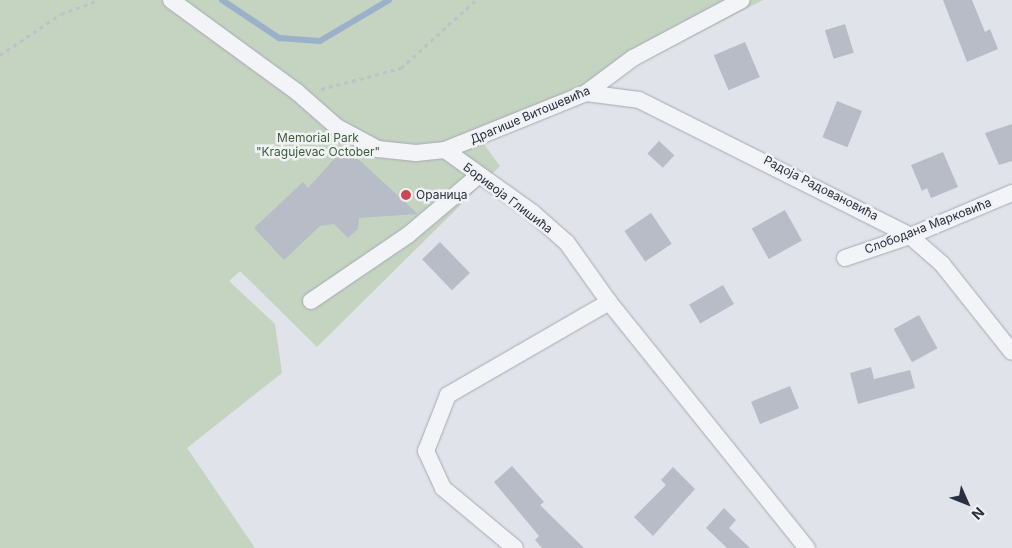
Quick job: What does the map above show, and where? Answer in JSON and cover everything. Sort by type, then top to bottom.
[{"type":"street","points":[[171,0],[297,92],[337,127],[378,149],[416,153],[446,150]]},
{"type":"street","name":"Драгише Витошевића","points":[[446,150],[586,93],[633,58],[742,0]]},
{"type":"street","name":"Радоја Радовановића","points":[[586,93],[640,100],[910,236],[942,264],[1012,352]]},
{"type":"street","name":"Боривоја Глишића","points":[[446,150],[478,176],[533,213],[568,243],[609,302],[807,548]]},
{"type":"street","points":[[311,301],[408,235],[478,176]]},
{"type":"street","name":"Слободана Марковића","points":[[844,258],[910,236],[1012,193]]},
{"type":"street","points":[[515,548],[443,488],[426,451],[448,395],[609,302]]},
{"type":"path","points":[[0,56],[62,14],[99,0]]},
{"type":"path","points":[[318,89],[401,68],[476,0]]},
{"type":"green space","name":"Memorial Park \"Kragujevac October\"","points":[[0,0],[763,0],[484,144],[500,166],[317,347],[240,271],[229,281],[275,324],[282,373],[187,448],[255,548],[0,548]]},
{"type":"building","points":[[943,0],[972,0],[985,32],[990,29],[998,49],[967,62]]},
{"type":"building","points":[[845,24],[854,53],[834,59],[825,30]]},
{"type":"building","points":[[745,42],[760,77],[729,90],[714,55]]},
{"type":"building","points":[[837,101],[862,111],[847,147],[822,137]]},
{"type":"building","points":[[1012,124],[1012,161],[999,165],[985,133]]},
{"type":"building","points":[[659,141],[674,155],[663,168],[647,153]]},
{"type":"building","points":[[345,147],[418,214],[359,218],[358,229],[348,238],[334,224],[320,226],[284,260],[254,228],[303,182],[308,188]]},
{"type":"building","points":[[943,152],[958,187],[931,198],[927,188],[922,191],[911,165]]},
{"type":"building","points":[[785,210],[802,241],[769,259],[752,228]]},
{"type":"building","points":[[651,213],[672,244],[645,262],[624,231]]},
{"type":"building","points":[[440,242],[470,273],[452,290],[422,259]]},
{"type":"building","points":[[723,285],[734,304],[700,324],[689,304]]},
{"type":"building","points":[[919,315],[937,348],[912,362],[894,329]]},
{"type":"building","points":[[871,367],[874,379],[910,370],[915,388],[858,404],[850,373]]},
{"type":"building","points":[[790,386],[799,408],[760,424],[751,402]]},
{"type":"building","points":[[512,466],[544,502],[540,505],[584,548],[542,548],[535,540],[539,536],[494,482]]},
{"type":"building","points":[[673,467],[695,489],[653,536],[634,517],[666,485],[661,480]]},
{"type":"building","points":[[724,508],[736,520],[729,528],[750,548],[727,548],[706,528]]},
{"type":"waterway","points":[[222,0],[279,38],[320,41],[389,0]]},
{"type":"place","name":"Ораница","points":[[406,195]]}]
